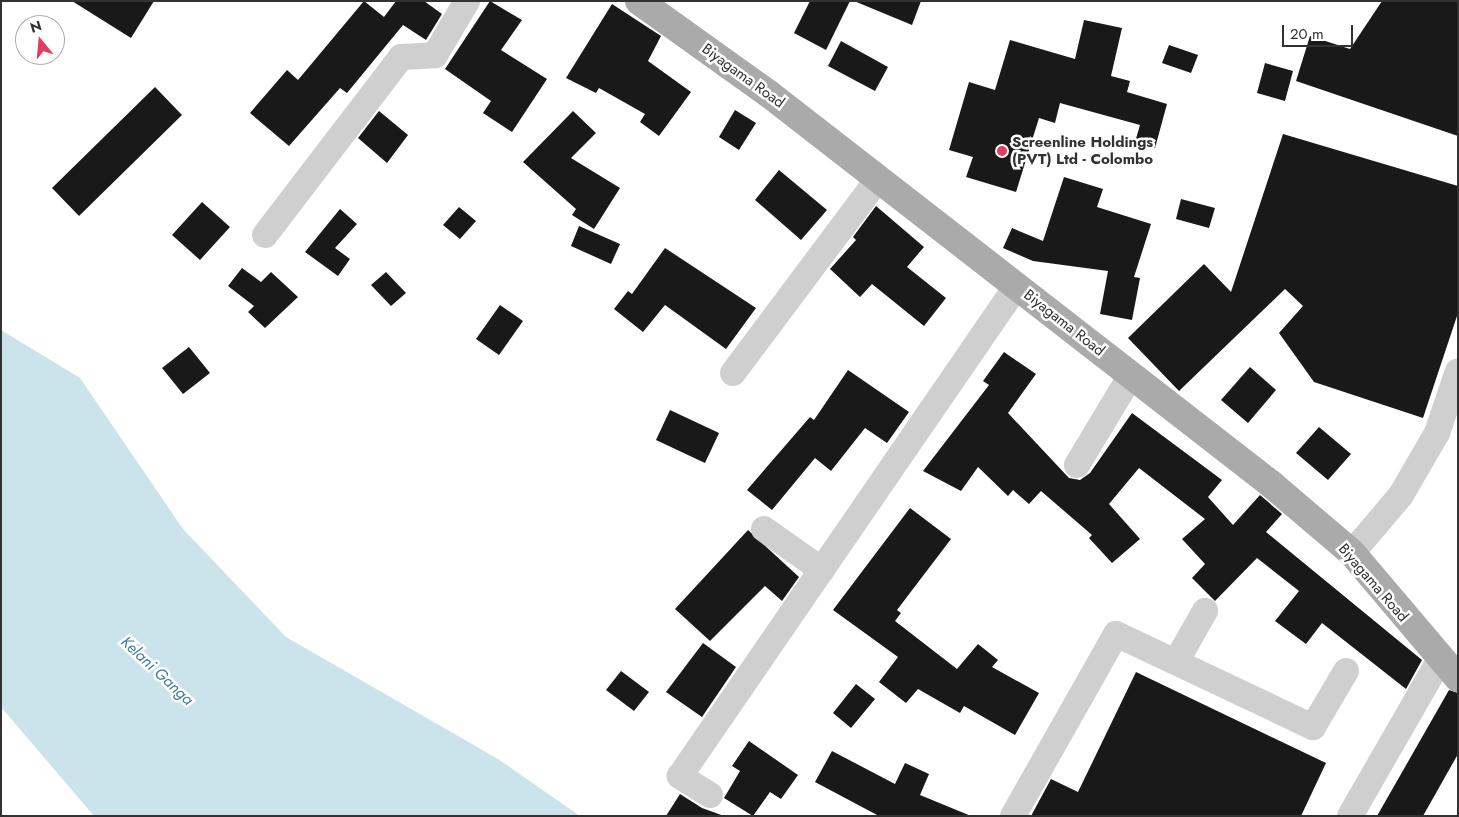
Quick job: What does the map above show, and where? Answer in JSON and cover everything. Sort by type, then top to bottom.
[{"type":"main road","name":"Biyagama Road","points":[[639,1],[878,179],[1131,375],[1352,553],[1448,670]]},
{"type":"street","points":[[264,235],[401,57],[434,55],[467,1]]},
{"type":"street","points":[[733,373],[878,179]]},
{"type":"street","points":[[710,795],[680,776],[1016,287]]},
{"type":"street","points":[[1352,553],[1401,495],[1437,433],[1458,371]]},
{"type":"street","points":[[1077,465],[1131,375]]},
{"type":"street","points":[[764,529],[822,570]]},
{"type":"street","points":[[1176,662],[1205,611]]},
{"type":"street","points":[[1013,816],[1116,634],[1313,727],[1346,671]]},
{"type":"street","points":[[1350,816],[1448,670]]},
{"type":"water","name":"Kelani Ganga","points":[[1,330],[80,378],[183,529],[286,637],[498,759],[580,816],[94,816],[1,707]]},
{"type":"building","points":[[72,1],[154,1],[131,38]]},
{"type":"building","points":[[364,1],[384,17],[396,1],[424,1],[442,14],[426,40],[403,25],[347,93],[340,88],[289,146],[250,113],[287,70],[298,80]]},
{"type":"building","points":[[490,1],[522,20],[501,50],[547,79],[512,132],[483,113],[491,101],[445,69]]},
{"type":"building","points":[[810,1],[850,1],[826,50],[794,33]]},
{"type":"building","points":[[854,1],[921,1],[912,25]]},
{"type":"building","points":[[1382,1],[1458,1],[1458,136],[1296,81],[1310,36],[1350,49]]},
{"type":"building","points":[[612,4],[661,36],[648,61],[691,92],[659,136],[640,122],[645,114],[599,88],[596,93],[566,78]]},
{"type":"building","points":[[1084,20],[1122,28],[1111,76],[1130,81],[1127,92],[1167,104],[1155,148],[1135,142],[1140,125],[1060,103],[1055,123],[1039,118],[1016,192],[966,177],[973,157],[949,150],[969,82],[995,90],[1010,40],[1075,59]]},
{"type":"building","points":[[841,41],[888,67],[875,91],[828,66]]},
{"type":"building","points":[[1169,45],[1198,55],[1191,73],[1162,63]]},
{"type":"building","points":[[1265,63],[1293,71],[1285,101],[1257,93]]},
{"type":"building","points":[[155,87],[182,115],[79,216],[52,188]]},
{"type":"building","points":[[735,110],[756,123],[739,150],[719,137]]},
{"type":"building","points":[[379,111],[408,135],[387,163],[358,138]]},
{"type":"building","points":[[573,111],[596,133],[571,158],[620,188],[594,229],[572,215],[576,209],[523,162]]},
{"type":"building","points":[[1283,134],[1458,186],[1458,313],[1423,418],[1314,382],[1279,333],[1303,306],[1285,289],[1179,391],[1128,338],[1204,264],[1231,292]]},
{"type":"building","points":[[779,170],[827,210],[801,240],[755,200]]},
{"type":"building","points":[[1064,177],[1103,189],[1097,207],[1151,224],[1134,277],[1140,278],[1132,320],[1100,314],[1108,271],[1033,261],[1003,248],[1012,228],[1043,241]]},
{"type":"building","points":[[1181,199],[1215,208],[1209,228],[1176,219]]},
{"type":"building","points":[[202,202],[230,227],[200,260],[172,235]]},
{"type":"building","points":[[876,206],[924,247],[907,267],[946,298],[924,326],[872,284],[860,297],[830,269],[856,240],[853,237]]},
{"type":"building","points":[[459,207],[476,221],[460,239],[443,225]]},
{"type":"building","points":[[340,209],[357,224],[335,248],[350,259],[338,276],[305,252]]},
{"type":"building","points":[[579,226],[620,244],[611,264],[571,246]]},
{"type":"building","points":[[665,248],[756,308],[726,349],[665,305],[643,332],[614,309],[628,291],[632,294]]},
{"type":"building","points":[[242,268],[261,282],[271,272],[298,297],[265,328],[248,312],[254,306],[228,286]]},
{"type":"building","points":[[386,272],[406,293],[391,306],[371,285]]},
{"type":"building","points":[[500,305],[523,321],[499,355],[476,339]]},
{"type":"building","points":[[189,347],[210,373],[183,394],[162,368]]},
{"type":"building","points":[[1004,352],[1036,374],[1008,413],[1069,478],[1080,480],[1090,473],[1132,413],[1222,480],[1208,497],[1233,525],[1260,495],[1282,514],[1266,532],[1422,660],[1406,689],[1322,623],[1306,644],[1275,621],[1299,591],[1257,558],[1215,601],[1192,578],[1205,564],[1182,539],[1205,519],[1139,468],[1109,504],[1140,539],[1112,563],[1089,538],[1092,535],[1041,491],[1029,504],[1013,490],[1008,496],[978,467],[961,491],[923,471],[989,385],[983,381]]},
{"type":"building","points":[[1250,367],[1276,390],[1248,423],[1221,400]]},
{"type":"building","points":[[848,370],[909,412],[887,443],[865,428],[831,471],[815,458],[772,510],[747,490],[810,417],[814,420]]},
{"type":"building","points":[[670,410],[719,433],[705,463],[656,440]]},
{"type":"building","points":[[1319,427],[1351,454],[1328,480],[1296,453]]},
{"type":"building","points":[[910,508],[951,539],[897,610],[901,613],[895,621],[957,669],[978,644],[998,660],[992,667],[1039,693],[1015,735],[964,706],[960,713],[918,689],[906,703],[879,682],[898,657],[833,610]]},
{"type":"building","points":[[748,530],[799,577],[782,601],[765,586],[710,641],[675,609]]},
{"type":"building","points":[[703,643],[736,667],[702,717],[666,692]]},
{"type":"building","points":[[621,671],[649,692],[634,711],[606,690]]},
{"type":"building","points":[[1136,672],[1326,763],[1301,816],[1031,816],[1051,779],[1078,792]]},
{"type":"building","points":[[856,684],[875,699],[851,728],[833,713]]},
{"type":"building","points":[[1449,690],[1458,693],[1458,754],[1423,816],[1377,816]]},
{"type":"building","points":[[749,741],[798,775],[781,799],[770,792],[753,816],[724,798],[740,771],[732,766]]},
{"type":"building","points":[[832,751],[895,784],[905,763],[929,774],[920,795],[971,816],[879,816],[815,782]]},
{"type":"building","points":[[680,794],[702,808],[724,816],[666,816]]},
{"type":"place","name":"Screenline Holdings (PVT) Ltd - Colombo","points":[[1002,151]]}]
